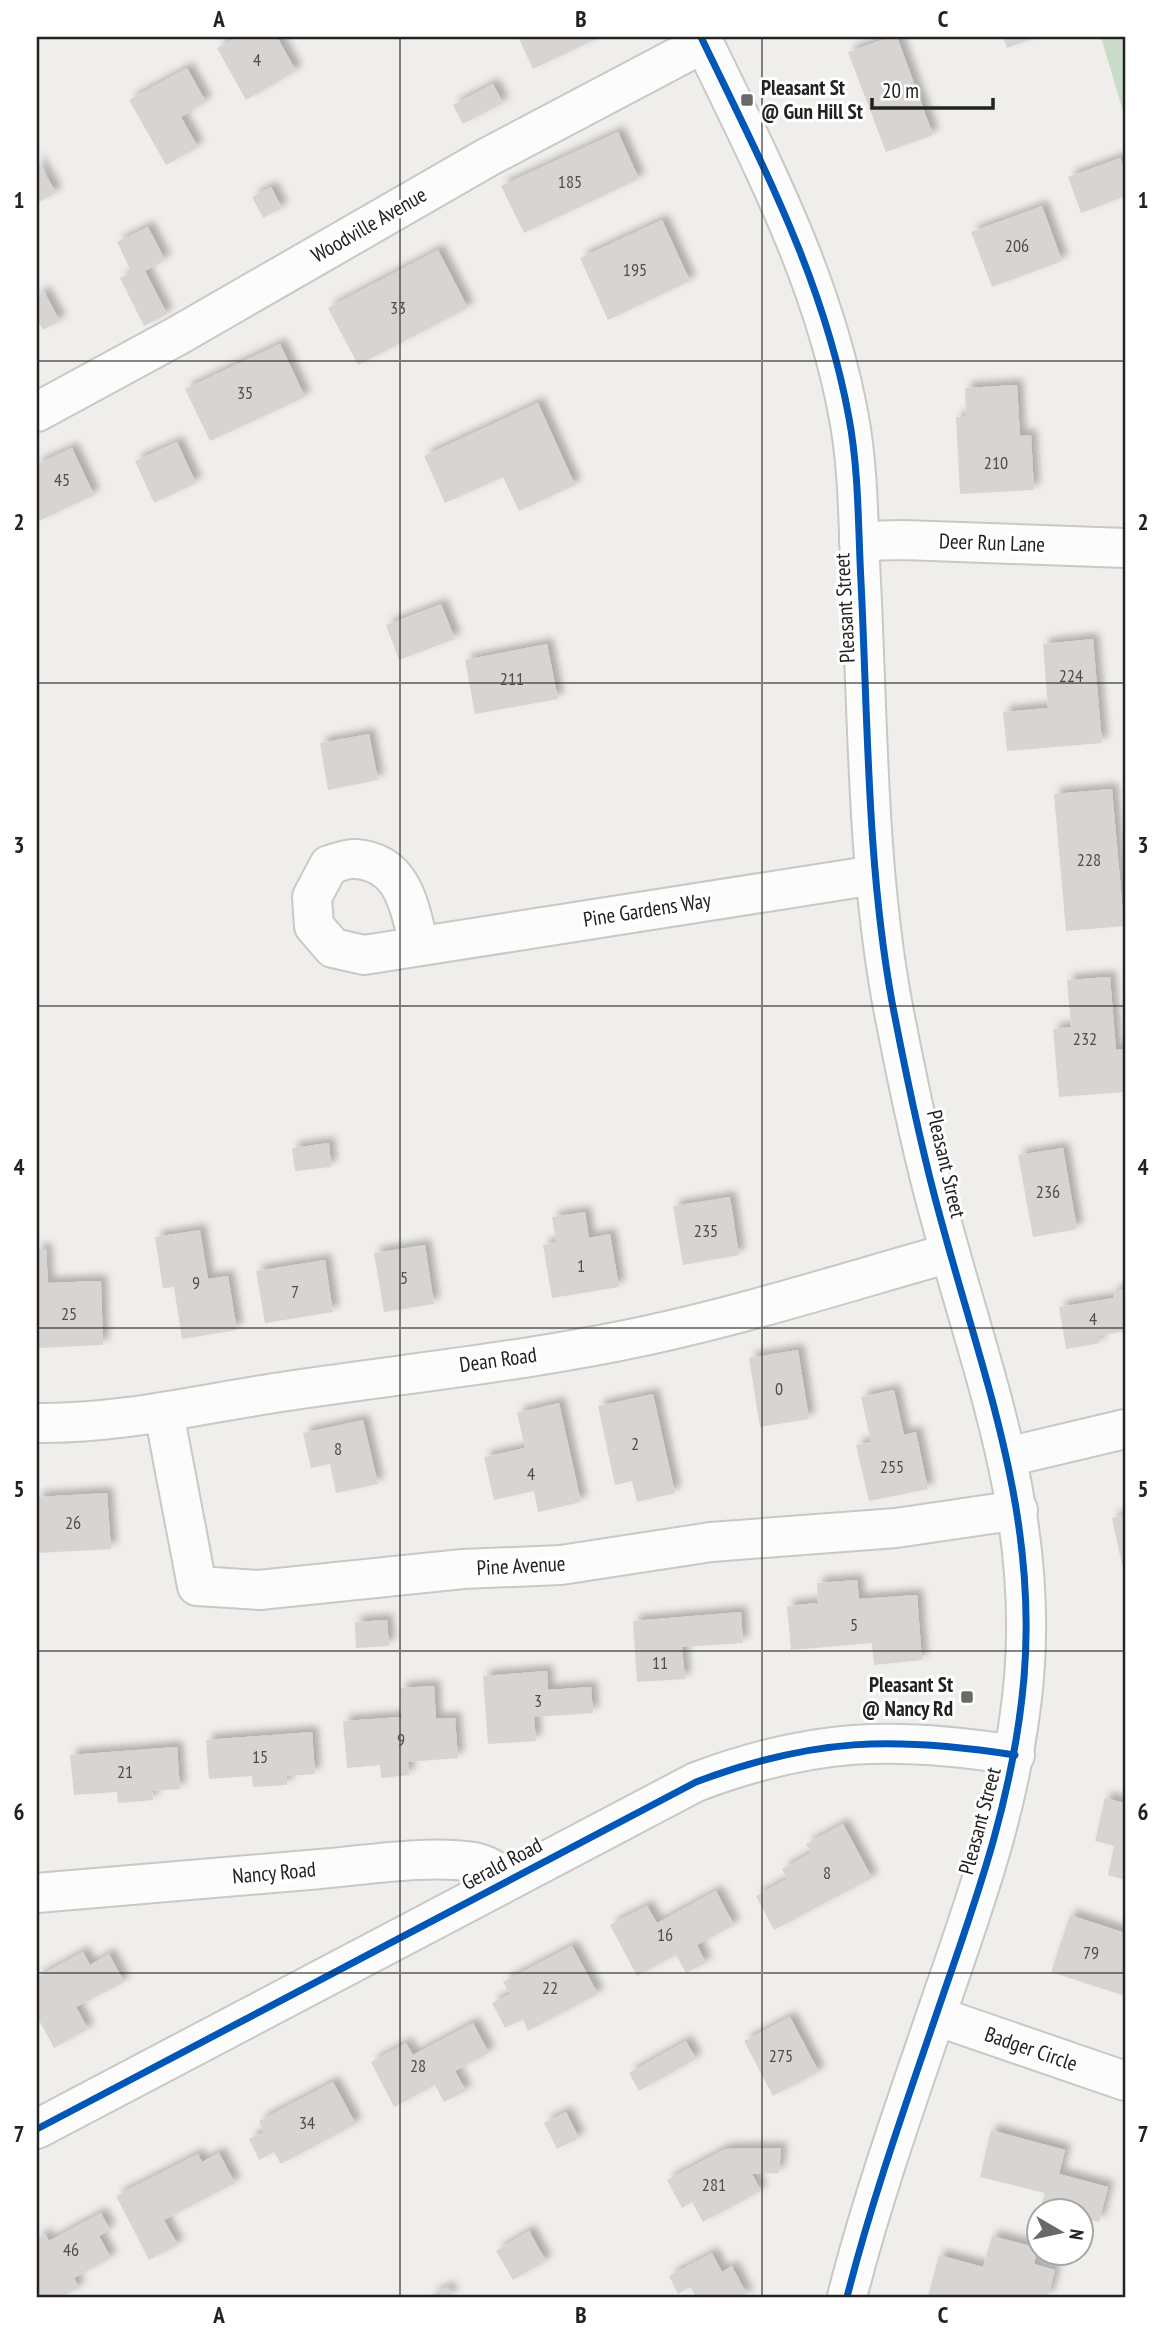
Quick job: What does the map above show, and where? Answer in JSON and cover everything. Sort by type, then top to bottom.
[{"type":"street","name":"Woodville Avenue","points":[[37,412],[702,40]]},
{"type":"street","name":"Pleasant Street","points":[[702,40],[790,221],[820,301],[841,378],[856,464],[875,875],[893,1005],[930,1177],[1007,1457],[1023,1544],[1027,1614],[1024,1679],[1015,1755],[1007,1795],[985,1876],[869,2219],[847,2297]]},
{"type":"street","name":"Deer Run Lane","points":[[859,541],[904,540],[1125,548]]},
{"type":"street","name":"Pine Gardens Way","points":[[418,945],[875,875]]},
{"type":"street","name":"Dean Road","points":[[37,1423],[90,1422],[164,1413],[274,1393],[651,1335],[950,1253]]},
{"type":"street","name":"Pine Avenue","points":[[164,1413],[197,1586],[259,1590],[463,1569],[561,1565],[711,1542],[896,1528],[1018,1510]]},
{"type":"street","points":[[1007,1457],[1125,1429]]},
{"type":"street","name":"Gerald Road","points":[[37,2129],[696,1782],[767,1758],[829,1746],[897,1742],[1015,1755]]},
{"type":"street","name":"Nancy Road","points":[[37,1893],[375,1864],[447,1861],[486,1866],[494,1870],[504,1882]]},
{"type":"street","name":"Badger Circle","points":[[936,2017],[1125,2081]]},
{"type":"green space","points":[[1101,37],[1125,37],[1125,118]]},
{"type":"building","points":[[237,37],[277,37],[296,71],[246,100],[217,48]]},
{"type":"building","points":[[518,37],[600,37],[533,69]]},
{"type":"building","points":[[897,37],[933,135],[886,152],[848,52]]},
{"type":"building","points":[[1003,37],[1037,37],[1007,48]]},
{"type":"building","points":[[187,68],[206,102],[181,117],[198,147],[166,165],[129,100]]},
{"type":"building","points":[[493,84],[503,103],[463,124],[453,105]]},
{"type":"building","points":[[618,132],[639,179],[524,233],[501,186]]},
{"type":"building","points":[[1120,158],[1125,170],[1125,196],[1081,213],[1068,177]]},
{"type":"building","points":[[37,159],[56,193],[37,203]]},
{"type":"building","points":[[271,187],[282,208],[263,218],[252,197]]},
{"type":"building","points":[[1042,206],[1062,261],[992,287],[971,232]]},
{"type":"building","points":[[662,220],[690,281],[608,320],[580,258]]},
{"type":"building","points":[[148,227],[165,260],[145,271],[167,314],[144,326],[120,278],[132,273],[117,242]]},
{"type":"building","points":[[438,250],[468,308],[358,365],[328,308]]},
{"type":"building","points":[[44,292],[60,321],[43,330],[37,318],[37,296]]},
{"type":"building","points":[[280,344],[305,397],[210,441],[185,389]]},
{"type":"building","points":[[1017,385],[1020,436],[1031,435],[1034,490],[960,494],[956,417],[966,416],[965,388]]},
{"type":"building","points":[[538,403],[575,485],[519,511],[503,477],[445,503],[424,456]]},
{"type":"building","points":[[177,442],[196,483],[154,503],[135,461]]},
{"type":"building","points":[[72,448],[94,495],[37,522],[37,464]]},
{"type":"building","points":[[441,604],[455,639],[399,660],[386,625]]},
{"type":"building","points":[[1093,639],[1102,743],[1007,751],[1003,712],[1048,708],[1043,644]]},
{"type":"building","points":[[547,644],[558,699],[475,714],[465,660]]},
{"type":"building","points":[[369,734],[378,780],[328,790],[320,743]]},
{"type":"building","points":[[1112,789],[1124,926],[1066,931],[1054,794]]},
{"type":"building","points":[[1110,977],[1116,1050],[1125,1049],[1125,1092],[1059,1097],[1053,1029],[1071,1027],[1067,980]]},
{"type":"building","points":[[329,1143],[331,1167],[295,1171],[292,1148]]},
{"type":"building","points":[[1063,1148],[1077,1229],[1033,1237],[1018,1155]]},
{"type":"building","points":[[730,1197],[739,1255],[683,1265],[673,1206]]},
{"type":"building","points":[[585,1212],[589,1238],[610,1234],[619,1287],[552,1298],[543,1245],[556,1242],[552,1217]]},
{"type":"building","points":[[200,1230],[208,1279],[228,1276],[237,1330],[182,1339],[174,1287],[163,1288],[155,1237]]},
{"type":"building","points":[[425,1245],[434,1304],[384,1312],[374,1253]]},
{"type":"building","points":[[37,1249],[46,1249],[48,1283],[101,1281],[103,1345],[37,1348]]},
{"type":"building","points":[[325,1260],[333,1312],[265,1323],[256,1271]]},
{"type":"building","points":[[1125,1289],[1125,1331],[1098,1336],[1100,1343],[1066,1349],[1059,1307],[1114,1298],[1113,1291]]},
{"type":"building","points":[[798,1350],[809,1419],[760,1427],[749,1358]]},
{"type":"building","points":[[894,1390],[904,1435],[916,1432],[928,1489],[869,1501],[856,1445],[871,1442],[861,1397]]},
{"type":"building","points":[[653,1394],[675,1493],[637,1502],[632,1481],[615,1485],[598,1406]]},
{"type":"building","points":[[559,1403],[581,1502],[538,1512],[534,1491],[494,1500],[484,1457],[525,1448],[517,1413]]},
{"type":"building","points":[[363,1420],[378,1484],[336,1493],[330,1464],[311,1468],[303,1433]]},
{"type":"building","points":[[107,1493],[111,1549],[37,1553],[37,1497]]},
{"type":"building","points":[[1125,1515],[1125,1564],[1122,1565],[1112,1518]]},
{"type":"building","points":[[857,1580],[859,1599],[917,1595],[922,1660],[874,1665],[872,1643],[791,1650],[787,1606],[818,1603],[817,1583]]},
{"type":"building","points":[[741,1612],[743,1643],[682,1647],[685,1679],[637,1682],[633,1621]]},
{"type":"building","points":[[387,1620],[389,1646],[356,1648],[355,1622]]},
{"type":"building","points":[[547,1671],[548,1690],[591,1687],[593,1713],[534,1717],[536,1741],[488,1744],[483,1676]]},
{"type":"building","points":[[434,1686],[436,1719],[455,1718],[458,1758],[408,1762],[409,1775],[381,1778],[380,1765],[347,1768],[343,1721],[402,1717],[400,1688]]},
{"type":"building","points":[[312,1732],[315,1774],[287,1776],[287,1785],[253,1787],[252,1776],[209,1779],[206,1740]]},
{"type":"building","points":[[177,1747],[180,1789],[152,1791],[153,1800],[118,1803],[117,1792],[74,1795],[70,1755]]},
{"type":"building","points":[[1105,1798],[1125,1803],[1125,1880],[1108,1875],[1114,1846],[1095,1841]]},
{"type":"building","points":[[843,1824],[872,1878],[774,1930],[756,1896],[787,1879],[782,1869],[811,1853],[806,1844]]},
{"type":"building","points":[[716,1891],[734,1925],[697,1945],[706,1963],[686,1973],[676,1955],[637,1976],[610,1925],[647,1906],[657,1923]]},
{"type":"building","points":[[1070,1915],[1125,1933],[1125,1996],[1051,1972]]},
{"type":"building","points":[[572,1946],[598,1994],[528,2031],[523,2019],[505,2028],[492,2003],[510,1994],[503,1982]]},
{"type":"building","points":[[83,1952],[90,1965],[109,1954],[124,1982],[76,2007],[88,2029],[54,2048],[40,2022],[37,2023],[37,1977]]},
{"type":"building","points":[[790,2017],[819,2072],[773,2096],[744,2041]]},
{"type":"building","points":[[473,2023],[489,2053],[455,2071],[466,2091],[444,2102],[435,2085],[394,2107],[371,2062],[406,2043],[413,2055]]},
{"type":"building","points":[[686,2041],[696,2059],[639,2091],[629,2073]]},
{"type":"building","points":[[333,2082],[356,2124],[281,2164],[274,2152],[259,2160],[249,2139],[264,2132],[259,2121]]},
{"type":"building","points":[[566,2112],[579,2138],[557,2149],[544,2123]]},
{"type":"building","points":[[991,2130],[1065,2150],[1059,2174],[1108,2187],[1099,2222],[1096,2221],[1096,2198],[1044,2198],[1045,2193],[980,2177]]},
{"type":"building","points":[[781,2148],[779,2173],[752,2174],[761,2191],[703,2222],[692,2202],[682,2208],[667,2180],[725,2149]]},
{"type":"building","points":[[219,2153],[235,2183],[164,2220],[178,2245],[149,2260],[116,2196],[198,2154],[202,2162]]},
{"type":"building","points":[[101,2213],[110,2230],[99,2236],[111,2258],[74,2278],[79,2288],[62,2297],[37,2297],[37,2239],[45,2234],[49,2241]]},
{"type":"building","points":[[529,2231],[546,2261],[513,2280],[496,2251]]},
{"type":"building","points":[[992,2236],[1026,2245],[1026,2268],[1055,2270],[1048,2297],[928,2297],[939,2255],[983,2267]]},
{"type":"building","points":[[712,2253],[722,2272],[732,2266],[748,2297],[696,2297],[690,2287],[678,2294],[669,2276]]},
{"type":"building","points":[[448,2287],[453,2297],[431,2297],[430,2295]]},
{"type":"cycle path","points":[[701,37],[768,176],[807,270],[838,367],[849,418],[858,500],[873,845],[884,950],[920,1139],[1003,1446],[1023,1559],[1026,1617],[1024,1678],[1004,1800],[970,1917],[880,2183],[847,2297]]},
{"type":"cycle path","points":[[37,2129],[696,1782],[778,1757],[854,1745],[930,1745],[1015,1755]]},
{"type":"place","name":"Pleasant St @ Gun Hill St","points":[[747,100]]},
{"type":"place","name":"Pleasant St @ Nancy Rd","points":[[967,1697]]}]
